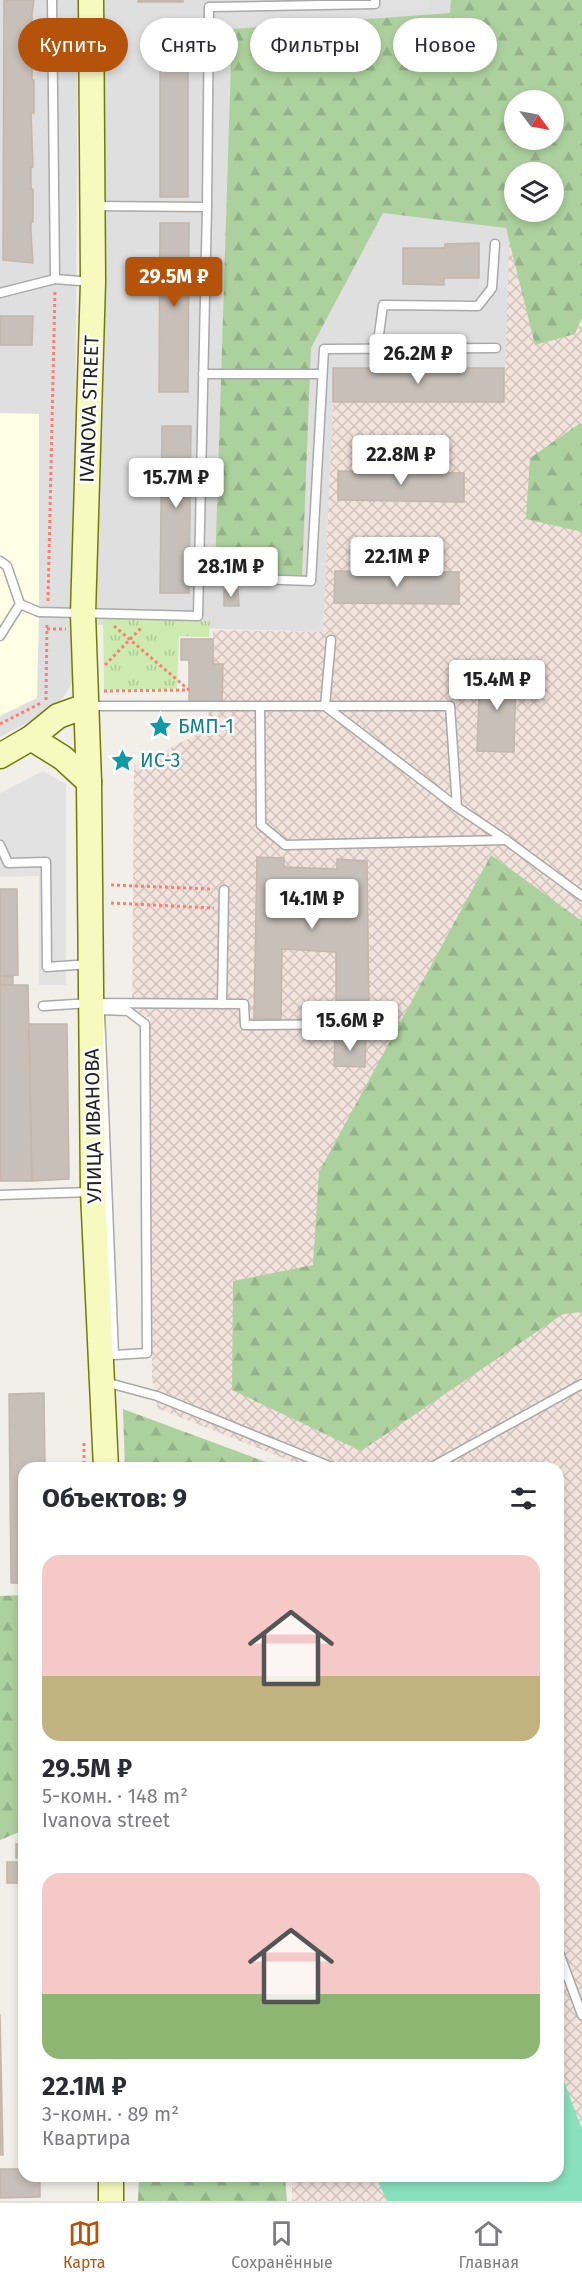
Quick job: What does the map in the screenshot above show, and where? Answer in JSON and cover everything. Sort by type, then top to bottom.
[{"type":"main road","name":"IVANOVA STREET","points":[[89,782],[93,282],[92,0]]},
{"type":"main road","points":[[0,756],[31,738],[58,716],[91,698]]},
{"type":"main road","points":[[31,738],[63,758],[89,782]]},
{"type":"main road","name":"УЛИЦА ИВАНОВА","points":[[89,782],[93,1192],[106,1462]]},
{"type":"main road","points":[[111,2182],[111,2201]]},
{"type":"lane","points":[[52,0],[55,279]]},
{"type":"lane","points":[[0,561],[7,566],[20,604],[39,612],[198,615],[209,7],[375,4],[375,0]]},
{"type":"lane","points":[[93,206],[207,207]]},
{"type":"lane","points":[[377,349],[383,305],[478,306],[492,288],[495,244]]},
{"type":"lane","points":[[0,293],[55,279],[93,282]]},
{"type":"lane","points":[[199,577],[311,581],[324,349],[496,348]]},
{"type":"lane","points":[[203,374],[322,374]]},
{"type":"lane","points":[[0,636],[20,604]]},
{"type":"lane","points":[[325,706],[331,640]]},
{"type":"lane","points":[[91,698],[260,706],[450,706],[458,807]]},
{"type":"lane","points":[[260,706],[261,825],[285,845],[506,840]]},
{"type":"lane","points":[[325,706],[458,807],[582,896]]},
{"type":"lane","points":[[0,845],[8,862],[46,862],[47,967],[91,964]]},
{"type":"lane","points":[[222,1004],[224,890]]},
{"type":"lane","points":[[43,1006],[91,1003],[244,1004],[245,1025],[373,1024]]},
{"type":"lane","points":[[100,1010],[128,1011],[145,1024],[147,1353],[114,1355],[100,1010]]},
{"type":"lane","points":[[0,1195],[93,1192]]},
{"type":"lane","points":[[101,1381],[157,1396],[319,1462]]},
{"type":"lane","points":[[441,1462],[582,1384]]},
{"type":"lane","points":[[564,1966],[582,2015]]},
{"type":"path","points":[[0,724],[46,700],[55,279]]},
{"type":"path","points":[[90,614],[130,639],[189,690],[91,698]]},
{"type":"path","points":[[97,673],[153,615]]},
{"type":"path","points":[[111,885],[224,890]]},
{"type":"path","points":[[111,903],[224,909]]},
{"type":"shaded area","points":[[0,0],[78,0],[78,18],[18,18],[18,72],[78,72],[74,669],[71,685],[63,698],[46,713],[0,737]]},
{"type":"shaded area","points":[[100,0],[518,0],[515,90],[504,90],[504,150],[513,150],[512,162],[504,162],[504,222],[510,222],[504,402],[333,402],[323,632],[97,625],[100,72],[128,72],[128,18],[100,18]]},
{"type":"shaded area","points":[[361,0],[429,0],[429,10],[361,13]]},
{"type":"shaded area","points":[[582,0],[582,2201],[292,2201],[292,2182],[564,2182],[564,1462],[293,1462],[157,1408],[157,1396],[152,1381],[150,1018],[132,1009],[134,766],[208,729],[209,702],[189,702],[189,661],[181,660],[181,639],[213,639],[213,630],[323,632],[333,402],[504,402],[510,222],[564,222],[564,162],[512,162],[512,150],[564,150],[564,90],[557,90]]},
{"type":"shaded area","points":[[479,243],[508,244],[508,288],[479,288]]},
{"type":"shaded area","points":[[0,413],[39,414],[39,612],[37,698],[0,716]]},
{"type":"shaded area","points":[[43,771],[66,784],[66,985],[39,985],[39,876],[0,877],[0,793]]},
{"type":"green space","points":[[451,0],[582,0],[582,317],[575,334],[535,345],[506,228],[383,213],[311,348],[302,577],[215,571],[231,72],[238,72],[238,29],[250,28],[250,72],[381,72],[381,18],[450,13]]},
{"type":"green space","points":[[582,424],[582,532],[526,519],[530,458]]},
{"type":"green space","points":[[103,618],[210,621],[209,637],[179,636],[177,689],[104,690]]},
{"type":"green space","points":[[491,855],[582,921],[582,1312],[563,1314],[361,1451],[232,1390],[233,1281],[313,1265],[319,1172]]},
{"type":"green space","points":[[123,1409],[266,1462],[125,1462]]},
{"type":"green space","points":[[18,1595],[18,1832],[0,1840],[0,1596]]},
{"type":"green space","points":[[564,2082],[582,2129],[582,2201],[387,2201],[378,2182],[564,2182]]},
{"type":"green space","points":[[139,2182],[285,2182],[287,2201],[138,2201]]},
{"type":"building","points":[[4,0],[34,0],[32,18],[18,18],[18,72],[32,72],[32,80],[34,80],[34,113],[31,113],[33,263],[3,260]]},
{"type":"building","points":[[138,0],[183,0],[183,2],[138,2]]},
{"type":"building","points":[[160,72],[188,72],[188,197],[160,197]]},
{"type":"building","points":[[160,223],[189,223],[188,392],[159,392]]},
{"type":"building","points":[[479,243],[479,278],[444,278],[444,285],[403,284],[403,248],[445,248],[445,244]]},
{"type":"building","points":[[0,316],[33,316],[32,345],[0,345]]},
{"type":"building","points":[[333,368],[504,368],[504,402],[333,402]]},
{"type":"building","points":[[162,426],[191,426],[189,593],[160,593]]},
{"type":"building","points":[[338,471],[464,473],[464,502],[338,500]]},
{"type":"building","points":[[335,571],[459,572],[459,604],[334,603]]},
{"type":"building","points":[[224,590],[238,590],[239,606],[224,606]]},
{"type":"building","points":[[181,639],[213,639],[213,664],[223,664],[222,702],[189,702],[189,660],[181,660]]},
{"type":"building","points":[[480,669],[516,670],[514,752],[477,751]]},
{"type":"building","points":[[257,857],[284,858],[284,867],[337,869],[337,859],[367,861],[369,1020],[336,1018],[336,952],[282,949],[281,1019],[254,1019]]},
{"type":"building","points":[[0,889],[17,889],[18,975],[0,976]]},
{"type":"building","points":[[0,976],[13,976],[13,985],[0,985]]},
{"type":"building","points":[[0,985],[28,985],[32,1181],[0,1181]]},
{"type":"building","points":[[29,1024],[67,1024],[69,1179],[32,1181]]},
{"type":"building","points":[[335,1036],[366,1038],[365,1067],[334,1066]]},
{"type":"building","points":[[44,1393],[45,1462],[18,1462],[18,1583],[11,1583],[9,1394]]},
{"type":"building","points":[[16,1844],[18,1844],[18,1858],[16,1858]]},
{"type":"building","points":[[7,1862],[18,1862],[18,1883],[7,1883]]},
{"type":"building","points":[[0,2014],[3,2155],[0,2155]]},
{"type":"building","points":[[0,2169],[18,2169],[18,2182],[40,2182],[40,2197],[0,2198]]},
{"type":"place","name":"БМП-1","points":[[160,726]]},
{"type":"place","name":"ИС-3","points":[[122,760]]}]
